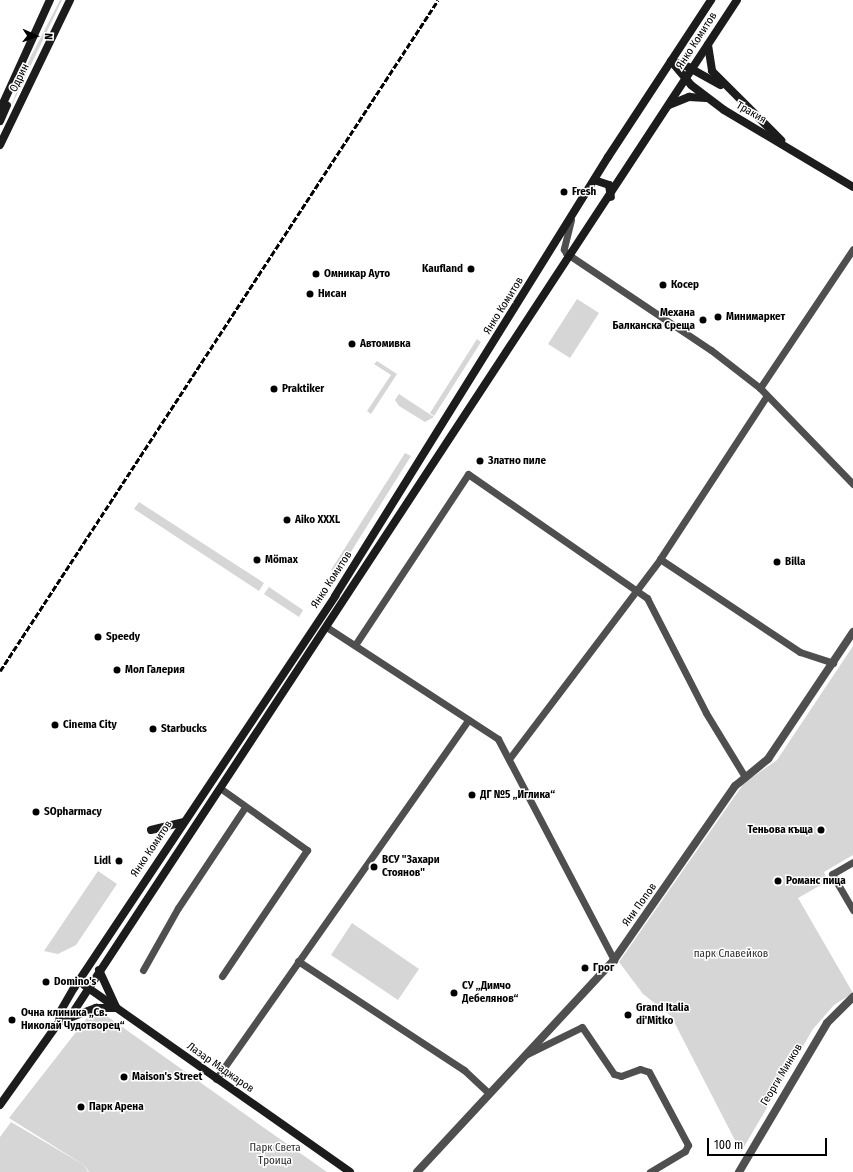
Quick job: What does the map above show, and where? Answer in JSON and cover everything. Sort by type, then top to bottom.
[{"type":"main road","name":"Одрин","points":[[0,110],[50,0]]},
{"type":"main road","name":"Одрин","points":[[0,145],[70,0]]},
{"type":"main road","name":"Янко Комитов","points":[[0,1104],[58,1022],[60,1012],[78,981],[184,820],[331,602],[571,220],[594,180],[711,0]]},
{"type":"main road","name":"Янко Комитов","points":[[70,1017],[87,988],[179,849],[328,628],[737,0]]},
{"type":"main road","points":[[708,44],[712,72],[729,91]]},
{"type":"main road","points":[[671,62],[692,69],[729,91]]},
{"type":"main road","name":"Тракия","points":[[671,62],[685,79],[708,98],[853,187]]},
{"type":"main road","points":[[0,121],[11,86]]},
{"type":"main road","name":"Тракия","points":[[729,91],[786,145]]},
{"type":"main road","points":[[668,105],[689,97],[708,98]]},
{"type":"main road","points":[[594,180],[609,185],[610,197]]},
{"type":"main road","points":[[151,830],[169,828],[184,820]]},
{"type":"main road","points":[[58,1022],[96,1008],[116,1008],[99,970]]},
{"type":"main road","name":"Лазар Маджаров","points":[[78,981],[350,1172]]},
{"type":"street","name":"Янко Комитов","points":[[571,220],[564,249],[571,256]]},
{"type":"street","points":[[760,388],[853,249]]},
{"type":"street","points":[[571,256],[712,350],[760,388],[766,397],[853,484]]},
{"type":"street","points":[[509,758],[635,588],[660,559],[766,397]]},
{"type":"street","points":[[355,646],[468,474],[635,588],[661,620],[706,713],[745,777]]},
{"type":"street","points":[[660,559],[800,652],[833,663]]},
{"type":"street","points":[[328,628],[498,739],[614,960]]},
{"type":"street","name":"Яни Попов","points":[[420,1171],[525,1054],[614,960],[745,777],[768,759],[853,632]]},
{"type":"street","points":[[216,1079],[468,720]]},
{"type":"street","points":[[220,788],[307,850],[222,976]]},
{"type":"street","points":[[144,970],[178,908],[245,807]]},
{"type":"street","points":[[170,842],[179,849]]},
{"type":"street","points":[[853,862],[832,874],[853,910]]},
{"type":"street","points":[[298,961],[464,1070],[489,1094]]},
{"type":"street","name":"Георги Минков","points":[[739,1172],[826,1023],[853,997]]},
{"type":"street","points":[[525,1054],[582,1027],[614,1074],[621,1076],[640,1069],[649,1072],[688,1144],[685,1151],[650,1172]]},
{"type":"green space","points":[[60,0],[62,0],[9,111],[30,58]]},
{"type":"green space","points":[[577,299],[599,313],[570,358],[548,344]]},
{"type":"green space","points":[[477,339],[481,342],[434,416],[430,413]]},
{"type":"green space","points":[[377,361],[397,374],[371,414],[367,411],[391,375],[374,364]]},
{"type":"green space","points":[[399,394],[434,417],[425,422],[399,406],[395,400]]},
{"type":"green space","points":[[405,453],[411,456],[337,574],[331,570]]},
{"type":"green space","points":[[139,502],[264,583],[259,591],[134,509]]},
{"type":"green space","points":[[269,587],[303,610],[299,617],[264,594]]},
{"type":"green space","name":"парк Славейков","points":[[853,646],[853,855],[824,872],[828,881],[798,898],[853,993],[834,1005],[813,1029],[741,1152],[671,1016],[643,994],[619,962],[744,783],[777,760]]},
{"type":"green space","points":[[98,871],[117,884],[76,945],[58,954],[44,951]]},
{"type":"green space","points":[[352,923],[419,969],[398,1000],[331,955]]},
{"type":"green space","name":"Парк Света Троица","points":[[104,1014],[327,1172],[89,1172],[84,1165],[9,1118],[87,1018]]},
{"type":"green space","points":[[11,1122],[84,1165],[88,1172],[0,1172],[0,1137]]},
{"type":"railway","points":[[0,671],[438,0]]},
{"type":"place","name":"Fresh","points":[[564,192]]},
{"type":"place","name":"Kaufland","points":[[471,269]]},
{"type":"place","name":"Омникар Ауто","points":[[316,274]]},
{"type":"place","name":"Косер","points":[[663,285]]},
{"type":"place","name":"Нисан","points":[[310,294]]},
{"type":"place","name":"Минимаркет","points":[[718,317]]},
{"type":"place","name":"Механа Балканска Среща","points":[[703,320]]},
{"type":"place","name":"Автомивка","points":[[352,344]]},
{"type":"place","name":"Praktiker","points":[[274,389]]},
{"type":"place","name":"Златно пиле","points":[[480,461]]},
{"type":"place","name":"Aiko XXXL","points":[[287,520]]},
{"type":"place","name":"Mömax","points":[[257,560]]},
{"type":"place","name":"Billa","points":[[777,562]]},
{"type":"place","name":"Speedy","points":[[98,637]]},
{"type":"place","name":"Мол Галерия","points":[[117,670]]},
{"type":"place","name":"Cinema City","points":[[55,725]]},
{"type":"place","name":"Starbucks","points":[[153,729]]},
{"type":"place","name":"ДГ №5 „Иглика“","points":[[472,795]]},
{"type":"place","name":"SOpharmacy","points":[[36,812]]},
{"type":"place","name":"Теньова къща","points":[[821,830]]},
{"type":"place","name":"Lidl","points":[[119,861]]},
{"type":"place","name":"ВСУ \"Захари Стоянов\"","points":[[374,867]]},
{"type":"place","name":"Романс пица","points":[[778,881]]},
{"type":"place","name":"Грог","points":[[585,968]]},
{"type":"place","name":"Domino's","points":[[46,982]]},
{"type":"place","name":"СУ „Димчо Дебелянов“","points":[[454,993]]},
{"type":"place","name":"Grand Italia di'Mitko","points":[[628,1015]]},
{"type":"place","name":"Oчна клиника „Св. Николай Чудотворец“","points":[[12,1020]]},
{"type":"place","name":"Maison's Street","points":[[124,1077]]},
{"type":"place","name":"Парк Арена","points":[[81,1107]]}]
